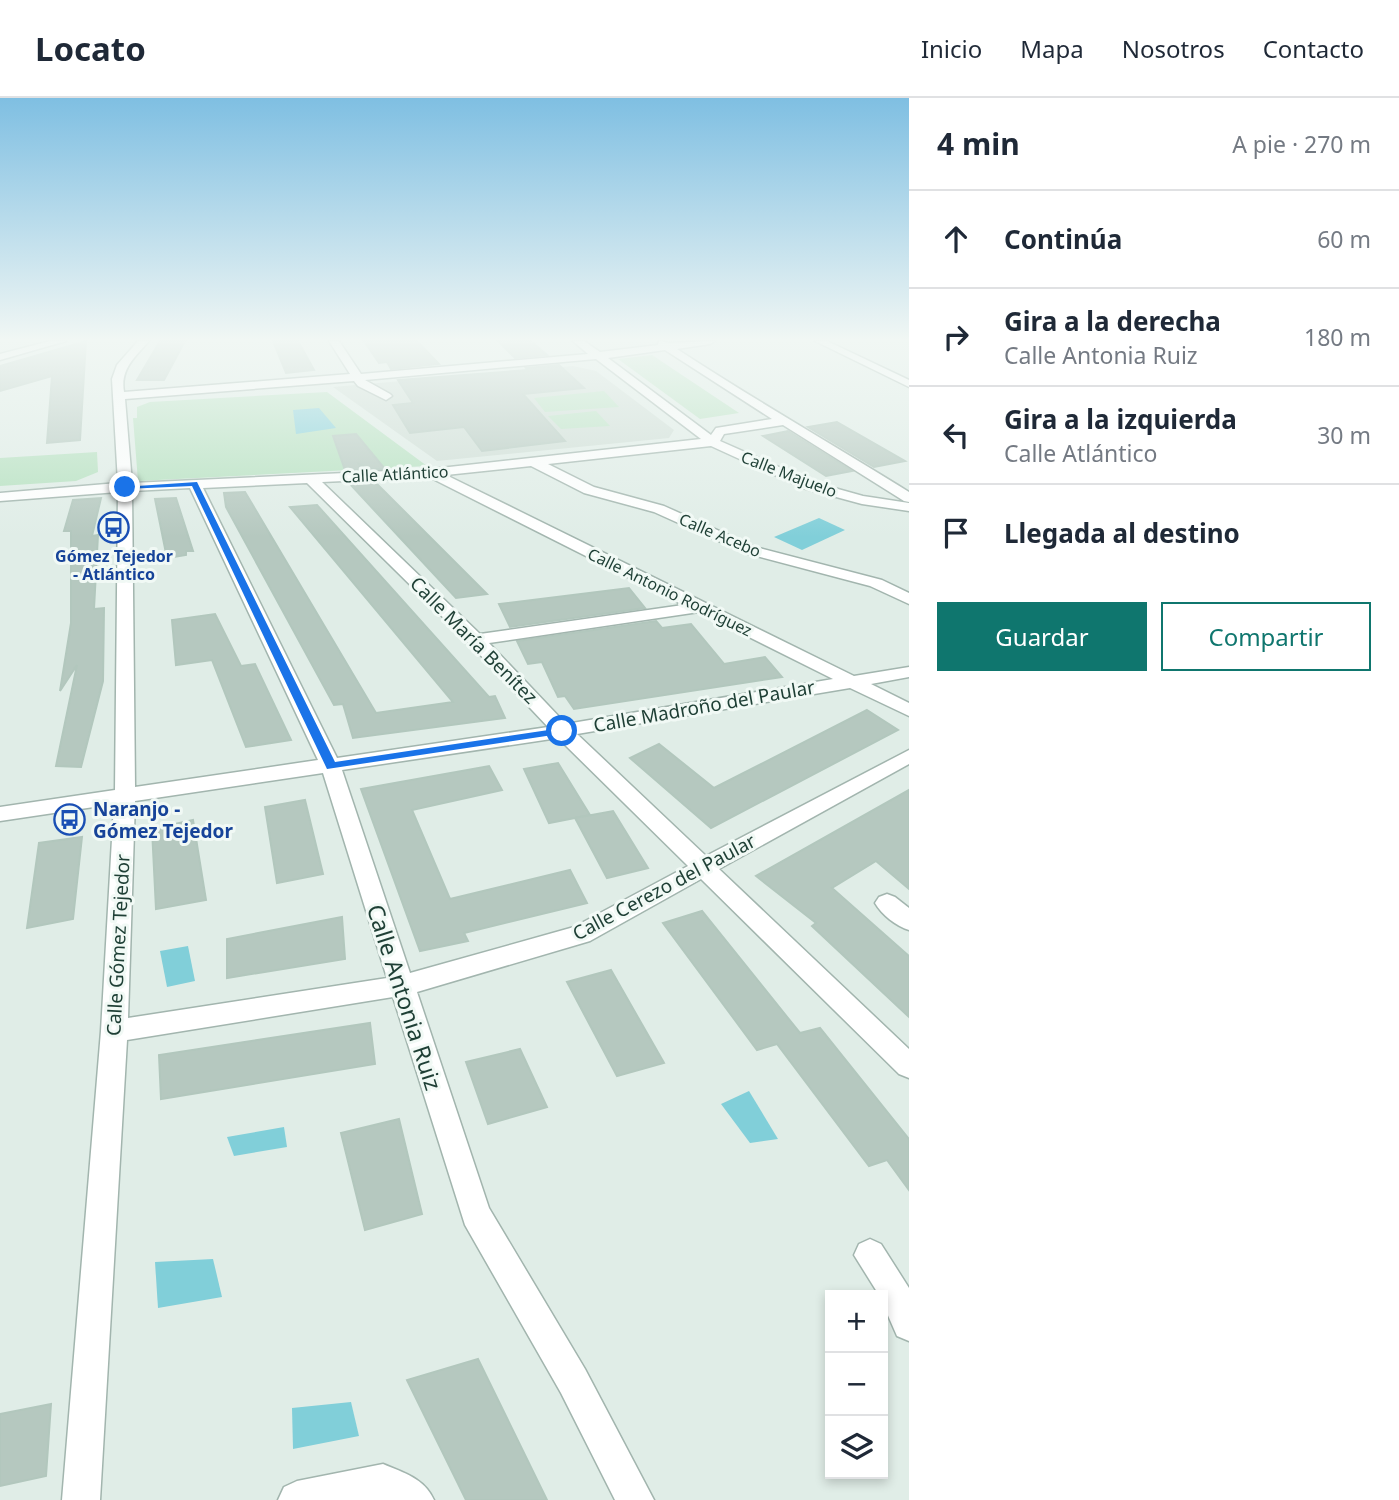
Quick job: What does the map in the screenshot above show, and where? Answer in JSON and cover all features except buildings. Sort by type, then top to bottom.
[{"type":"street","name":"Calle Gómez Tejedor","points":[[82,1500],[114,1031],[125,797],[125,487],[120,406]]},
{"type":"street","name":"Calle Majuelo","points":[[665,406],[713,442],[808,485],[862,500],[909,507]]},
{"type":"street","points":[[760,406],[909,498]]},
{"type":"street","name":"Calle Atlántico","points":[[0,497],[125,487],[431,473],[713,442],[720,431],[783,421]]},
{"type":"street","name":"Calle Acebo","points":[[533,462],[589,490],[659,509],[750,550],[876,583],[909,599]]},
{"type":"street","name":"Calle Antonio Rodríguez","points":[[431,473],[909,710]]},
{"type":"street","name":"Calle María Benítez","points":[[310,478],[476,639],[562,731],[909,1066]]},
{"type":"street","name":"Calle Antonia Ruiz","points":[[194,484],[331,766],[476,1215],[573,1381],[635,1500]]},
{"type":"street","points":[[476,639],[701,607]]},
{"type":"street","name":"Calle Madroño del Paular","points":[[0,814],[562,731],[909,672]]},
{"type":"street","name":"Calle Cerezo del Paular","points":[[114,1031],[401,986],[581,934],[909,756]]},
{"type":"street","points":[[887,902],[909,921]]},
{"type":"street","points":[[870,1255],[890,1284],[909,1324]]},
{"type":"street","points":[[297,1500],[383,1482],[409,1494],[415,1500]]},
{"type":"shaded area","points":[[360,406],[643,406],[674,430],[669,438],[437,461]]},
{"type":"green space","points":[[346,406],[427,466],[138,481],[133,418],[137,418],[137,407]]},
{"type":"green space","points":[[541,406],[619,407],[545,412]]},
{"type":"green space","points":[[683,406],[729,406],[739,413],[700,419]]},
{"type":"green space","points":[[596,411],[610,426],[561,429],[548,416]]},
{"type":"green space","points":[[97,452],[98,472],[76,481],[0,486],[0,458]]},
{"type":"water","points":[[319,408],[336,428],[296,434],[293,410]]},
{"type":"water","points":[[819,518],[845,530],[802,550],[774,537]]},
{"type":"water","points":[[188,946],[195,981],[167,987],[160,951]]},
{"type":"water","points":[[749,1091],[778,1139],[750,1143],[721,1104]]},
{"type":"water","points":[[284,1127],[287,1147],[234,1156],[227,1137]]},
{"type":"water","points":[[213,1259],[222,1297],[158,1308],[155,1262]]},
{"type":"water","points":[[351,1402],[359,1436],[293,1449],[292,1408]]},
{"type":"place","name":"Gómez Tejedor - Atlántico","points":[[114,527]]},
{"type":"place","name":"Naranjo - Gómez Tejedor","points":[[70,820]]},
{"type":"route","points":[[125,487],[194,484],[331,766],[562,731]]}]
